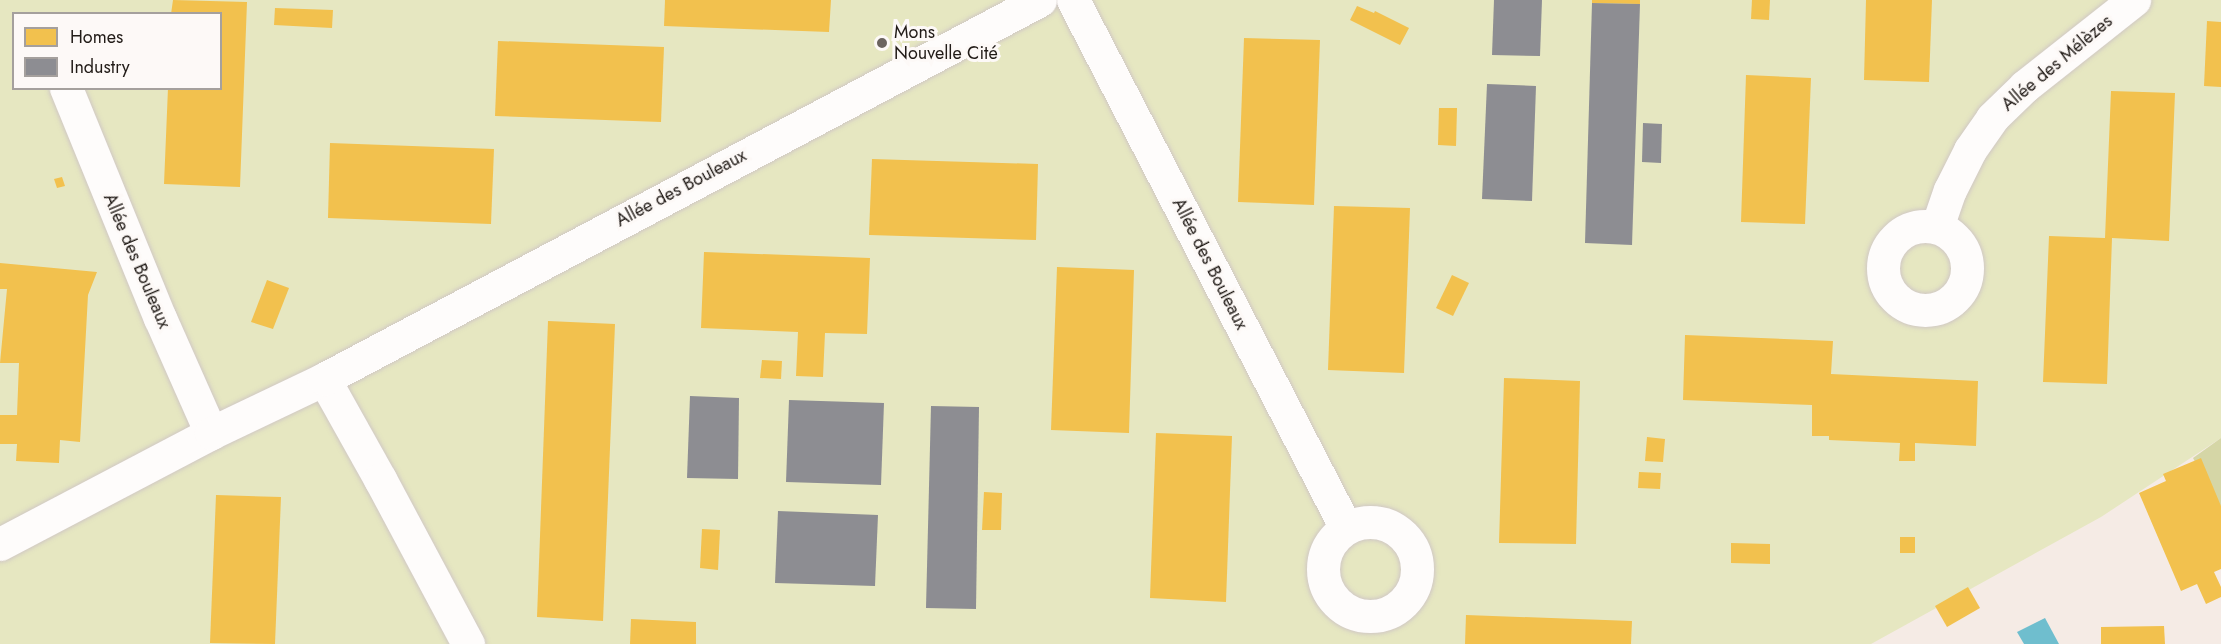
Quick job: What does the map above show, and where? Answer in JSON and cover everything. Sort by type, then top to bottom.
[{"type":"street","name":"Allée des Bouleaux","points":[[0,544],[211,433],[324,379],[1040,0]]},
{"type":"street","name":"Allée des Bouleaux","points":[[1073,0],[1346,528]]},
{"type":"street","name":"Allée des Mélèzes","points":[[1937,227],[1950,190],[1970,150],[1992,118],[2025,86],[2134,0]]},
{"type":"street","name":"Allée des Bouleaux","points":[[67,90],[160,318],[211,433]]},
{"type":"street","points":[[324,379],[468,644]]},
{"type":"green space","points":[[0,0],[2221,0],[2221,438],[2101,517],[1871,644],[0,644]]},
{"type":"green space","points":[[2221,438],[2221,507],[2193,458]]},
{"type":"water","points":[[2045,618],[2059,644],[2024,644],[2017,632]]},
{"type":"building: Homes","points":[[173,0],[247,2],[240,187],[164,184],[168,90],[222,90],[222,12],[171,12]]},
{"type":"building: Homes","points":[[665,0],[831,0],[829,32],[664,26]]},
{"type":"building: Homes","points":[[1592,0],[1640,0],[1640,4],[1592,3]]},
{"type":"building: Homes","points":[[1752,0],[1770,0],[1769,20],[1751,19]]},
{"type":"building: Homes","points":[[1866,0],[1932,0],[1929,82],[1864,80]]},
{"type":"building: Homes","points":[[1357,6],[1374,13],[1375,11],[1409,28],[1400,45],[1350,20]]},
{"type":"building: Homes","points":[[275,8],[333,10],[332,28],[274,25]]},
{"type":"building: Homes","points":[[2207,21],[2221,22],[2221,87],[2204,86]]},
{"type":"building: Homes","points":[[1244,38],[1320,40],[1314,205],[1238,202]]},
{"type":"building: Homes","points":[[498,41],[664,47],[661,122],[495,116]]},
{"type":"building: Homes","points":[[1746,75],[1811,78],[1805,224],[1741,222]]},
{"type":"building: Homes","points":[[2111,91],[2175,93],[2169,241],[2112,238],[2107,384],[2043,382],[2049,236],[2105,238]]},
{"type":"building: Homes","points":[[1439,108],[1457,108],[1456,146],[1438,145]]},
{"type":"building: Homes","points":[[330,143],[494,149],[491,224],[328,218]]},
{"type":"building: Homes","points":[[872,159],[1038,164],[1036,240],[869,235]]},
{"type":"building: Homes","points":[[62,177],[65,186],[57,188],[54,179]]},
{"type":"building: Homes","points":[[1334,206],[1410,208],[1404,373],[1328,370]]},
{"type":"building: Homes","points":[[704,252],[870,258],[867,334],[825,333],[823,377],[796,376],[798,332],[701,328]]},
{"type":"building: Homes","points":[[0,263],[97,272],[88,295],[80,442],[60,440],[59,463],[16,461],[17,444],[0,444],[0,415],[17,415],[19,363],[0,363],[7,289],[0,289]]},
{"type":"building: Homes","points":[[1057,267],[1134,270],[1129,433],[1051,430]]},
{"type":"building: Homes","points":[[1452,275],[1469,283],[1453,316],[1436,308]]},
{"type":"building: Homes","points":[[267,280],[289,288],[273,329],[251,322]]},
{"type":"building: Homes","points":[[548,321],[615,324],[603,621],[537,617]]},
{"type":"building: Homes","points":[[1685,335],[1833,341],[1831,374],[1978,381],[1976,446],[1915,443],[1915,461],[1899,461],[1900,443],[1829,440],[1829,436],[1812,436],[1812,405],[1683,400]]},
{"type":"building: Homes","points":[[762,360],[782,361],[781,379],[760,378]]},
{"type":"building: Homes","points":[[1504,378],[1580,381],[1576,544],[1499,543]]},
{"type":"building: Homes","points":[[1156,433],[1232,436],[1226,602],[1150,598]]},
{"type":"building: Homes","points":[[1647,437],[1665,439],[1663,462],[1645,461]]},
{"type":"building: Homes","points":[[2201,458],[2221,506],[2221,569],[2214,572],[2221,587],[2221,597],[2206,604],[2197,584],[2181,591],[2139,493],[2166,481],[2163,474]]},
{"type":"building: Homes","points":[[1639,472],[1661,473],[1660,489],[1638,488]]},
{"type":"building: Homes","points":[[984,492],[1002,493],[1001,530],[982,530]]},
{"type":"building: Homes","points":[[216,495],[281,497],[275,644],[210,643]]},
{"type":"building: Homes","points":[[702,529],[720,530],[718,570],[700,568]]},
{"type":"building: Homes","points":[[1900,537],[1915,537],[1915,553],[1900,553]]},
{"type":"building: Homes","points":[[1731,543],[1770,544],[1770,564],[1731,563]]},
{"type":"building: Homes","points":[[1968,587],[1980,608],[1947,627],[1935,606]]},
{"type":"building: Homes","points":[[1466,615],[1632,621],[1631,644],[1465,644]]},
{"type":"building: Homes","points":[[631,619],[696,622],[696,644],[630,644]]},
{"type":"building: Homes","points":[[2164,626],[2165,644],[2101,644],[2101,627]]},
{"type":"building: Industry","points":[[1494,0],[1542,0],[1540,56],[1492,55]]},
{"type":"building: Industry","points":[[1592,3],[1640,4],[1632,245],[1585,243]]},
{"type":"building: Industry","points":[[1487,84],[1536,86],[1532,201],[1482,199]]},
{"type":"building: Industry","points":[[1643,123],[1662,124],[1661,163],[1642,162]]},
{"type":"building: Industry","points":[[690,396],[739,398],[738,479],[687,478]]},
{"type":"building: Industry","points":[[789,400],[884,403],[881,485],[786,482]]},
{"type":"building: Industry","points":[[931,406],[979,407],[976,609],[926,608]]},
{"type":"building: Industry","points":[[778,511],[878,515],[875,586],[775,583]]},
{"type":"place","name":"Mons Nouvelle Cité","points":[[882,43]]}]
